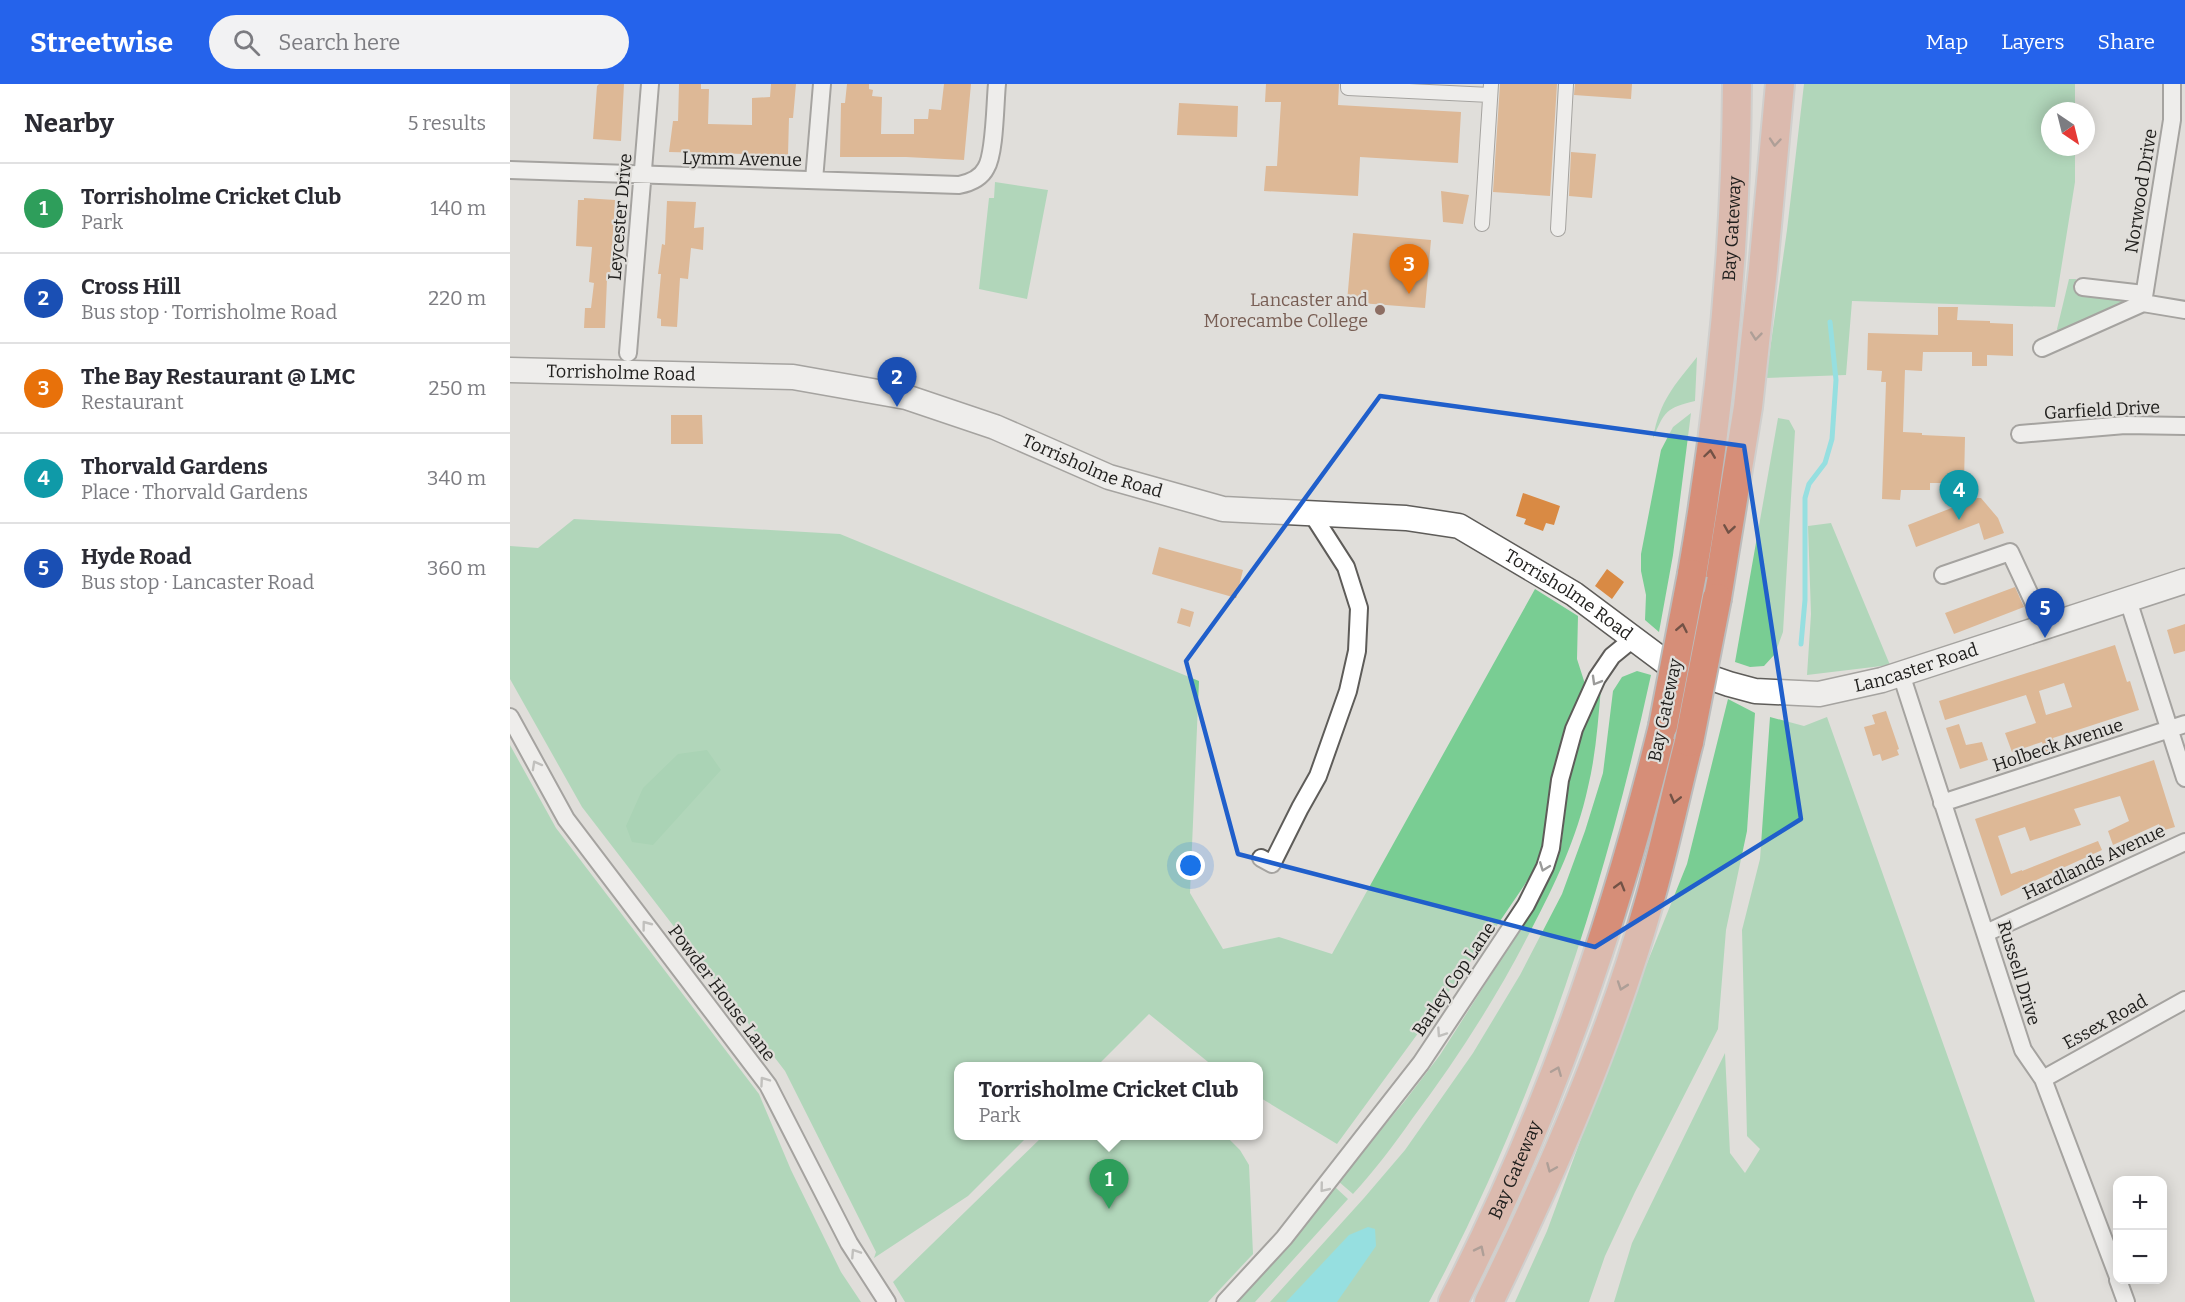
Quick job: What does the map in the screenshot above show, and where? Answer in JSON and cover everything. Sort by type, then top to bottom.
[{"type":"highway","name":"Bay Gateway","points":[[1489,1302],[1539,1197],[1594,1066],[1649,905],[1689,742],[1717,598],[1748,407],[1780,84]]},
{"type":"highway","name":"Bay Gateway","points":[[1453,1302],[1500,1207],[1533,1131],[1592,976],[1643,809],[1663,726],[1692,574],[1716,409],[1734,220],[1738,87]]},
{"type":"main road","name":"Torrisholme Road","points":[[510,370],[793,377],[902,396],[995,427],[1121,480],[1224,509],[1406,518],[1459,526],[1575,594],[1640,642]]},
{"type":"main road","name":"Lancaster Road","points":[[1640,642],[1665,662],[1755,692],[1819,694],[1882,680],[2185,581]]},
{"type":"street","name":"Leycester Drive","points":[[628,353],[651,84]]},
{"type":"street","points":[[814,180],[822,84]]},
{"type":"street","name":"Lymm Avenue","points":[[510,170],[643,176],[966,184],[980,176],[989,162],[997,84]]},
{"type":"street","points":[[1348,84],[1348,88],[1490,89],[1482,224]]},
{"type":"street","points":[[1558,229],[1566,84]]},
{"type":"street","name":"Norwood Drive","points":[[2144,299],[2172,120],[2172,84]]},
{"type":"street","points":[[2083,287],[2185,310]]},
{"type":"street","points":[[2042,348],[2144,299]]},
{"type":"street","name":"Garfield Drive","points":[[2020,434],[2125,425],[2185,426]]},
{"type":"street","points":[[1272,864],[1318,776],[1348,691],[1357,651],[1359,608],[1346,567],[1312,514]]},
{"type":"street","points":[[1943,576],[2010,552],[2045,627]]},
{"type":"street","points":[[2128,600],[2177,726],[2185,778]]},
{"type":"street","name":"Barley Cop Lane","points":[[1225,1302],[1284,1238],[1421,1064],[1526,905],[1545,867],[1551,848],[1565,757],[1577,720],[1597,678],[1612,656],[1640,642]]},
{"type":"street","name":"Russell Drive","points":[[1901,674],[2023,1050],[2043,1079],[2113,1265]]},
{"type":"street","name":"Powder House Lane","points":[[510,717],[566,819],[768,1085],[849,1244],[887,1302]]},
{"type":"street","name":"Holbeck Avenue","points":[[1942,803],[2177,726]]},
{"type":"street","name":"Hardlands Avenue","points":[[1986,933],[2185,842]]},
{"type":"street","name":"Essex Road","points":[[2043,1079],[2185,1000]]},
{"type":"street","name":"Russell Drive","points":[[2120,1284],[2126,1302]]},
{"type":"highlighted area","points":[[1380,396],[1744,446],[1801,819],[1595,947],[1238,854],[1186,661]]},
{"type":"green space","points":[[1804,84],[2075,84],[2075,102],[2041,102],[2041,156],[2075,156],[2075,182],[2055,307],[1852,301],[1846,375],[1766,378],[1787,230]]},
{"type":"green space","points":[[995,182],[1048,190],[1027,299],[979,289],[989,198],[994,198]]},
{"type":"green space","points":[[2069,279],[2076,279],[2075,293],[2118,295],[2131,300],[2058,332]]},
{"type":"green space","points":[[1697,357],[1695,401],[1668,412],[1653,438],[1664,403]]},
{"type":"green space","points":[[1691,413],[1673,555],[1659,632],[1645,620],[1646,595],[1641,571],[1641,554],[1661,450],[1673,427]]},
{"type":"green space","points":[[1778,418],[1789,420],[1795,431],[1783,632],[1775,654],[1764,666],[1750,667],[1735,662]]},
{"type":"green space","points":[[574,519],[840,534],[1199,681],[1190,893],[1223,949],[1279,937],[1332,954],[1535,589],[1578,616],[1577,659],[1585,684],[1568,722],[1540,862],[1498,924],[1337,1144],[1263,1099],[1263,1062],[1208,1062],[1149,1014],[1101,1062],[954,1062],[954,1140],[1024,1140],[968,1196],[874,1258],[876,1252],[785,1071],[582,807],[510,679],[510,546],[538,548]]},
{"type":"green space","points":[[1831,523],[1890,665],[1807,675],[1811,614],[1808,526]]},
{"type":"green space","points":[[1637,671],[1651,675],[1611,837],[1562,996],[1501,1152],[1467,1228],[1429,1302],[1270,1302],[1405,1150],[1473,1053],[1520,975],[1562,894],[1585,831],[1603,773],[1613,691],[1622,677]]},
{"type":"green space","points":[[1601,688],[1591,775],[1571,843],[1548,895],[1518,955],[1460,1050],[1391,1148],[1353,1194],[1338,1181],[1440,1055],[1539,900],[1561,847],[1569,779],[1585,719]]},
{"type":"green space","points":[[1728,699],[1755,713],[1747,831],[1726,930],[1718,1029],[1635,1192],[1605,1256],[1589,1302],[1515,1302],[1547,1231],[1631,1003],[1687,864]]},
{"type":"green space","points":[[1770,717],[1804,726],[1827,717],[2035,1302],[1614,1302],[1632,1243],[1725,1053],[1730,1153],[1745,1173],[1760,1149],[1747,1136],[1742,930],[1760,859]]},
{"type":"green space","points":[[510,745],[556,828],[759,1094],[791,1170],[841,1272],[861,1302],[510,1302]]},
{"type":"green space","points":[[707,750],[721,770],[653,845],[632,842],[626,826],[643,788],[678,754]]},
{"type":"green space","points":[[1039,1140],[1230,1140],[1240,1150],[1249,1165],[1253,1254],[1208,1302],[905,1302],[893,1282]]},
{"type":"green space","points":[[1335,1187],[1348,1199],[1255,1302],[1235,1302]]},
{"type":"water","points":[[1368,1227],[1375,1229],[1376,1246],[1337,1302],[1286,1302],[1349,1235]]},
{"type":"building","points":[[599,84],[624,84],[621,141],[593,139]]},
{"type":"building","points":[[679,84],[701,84],[701,89],[709,89],[708,124],[752,125],[752,98],[770,97],[771,84],[796,84],[793,118],[789,118],[788,155],[669,152],[673,121],[678,121]]},
{"type":"building","points":[[847,84],[869,84],[869,89],[873,90],[872,96],[882,97],[881,134],[914,134],[914,119],[928,119],[929,109],[941,110],[944,84],[971,84],[964,160],[840,157],[841,103],[845,103]]},
{"type":"building","points":[[1266,84],[1339,84],[1338,105],[1461,112],[1458,163],[1360,157],[1358,196],[1264,191],[1266,166],[1277,166],[1281,102],[1265,102]]},
{"type":"building","points":[[1500,84],[1557,84],[1550,196],[1493,192]]},
{"type":"building","points":[[1575,84],[1632,84],[1631,99],[1574,95]]},
{"type":"building","points":[[1179,103],[1238,106],[1237,137],[1177,135]]},
{"type":"building","points":[[1571,152],[1596,154],[1592,198],[1569,196]]},
{"type":"building","points":[[1441,191],[1469,195],[1463,224],[1443,222]]},
{"type":"building","points":[[584,198],[615,200],[610,279],[607,279],[605,328],[584,328],[585,308],[591,308],[594,283],[589,282],[592,247],[576,246],[578,200],[584,200]]},
{"type":"building","points":[[667,201],[696,202],[694,228],[704,227],[703,250],[691,248],[688,279],[680,278],[677,327],[661,326],[661,319],[657,318],[661,274],[658,274],[662,244],[665,245]]},
{"type":"building","points":[[1353,233],[1431,240],[1425,308],[1347,302]]},
{"type":"building","points":[[1938,307],[1958,307],[1957,320],[2013,324],[2013,356],[1987,355],[1987,366],[1972,366],[1972,352],[1923,352],[1922,371],[1905,370],[1903,432],[1965,437],[1964,483],[1930,483],[1930,490],[1901,490],[1900,500],[1882,499],[1886,382],[1881,382],[1882,371],[1867,370],[1868,333],[1938,335]]},
{"type":"building","points":[[671,415],[702,415],[703,444],[671,444]]},
{"type":"building","points":[[1523,493],[1560,506],[1554,525],[1546,523],[1543,531],[1524,524],[1526,519],[1516,516]]},
{"type":"building","points":[[1981,498],[1998,518],[2004,533],[1984,540],[1979,523],[1916,547],[1908,525]]},
{"type":"building","points":[[1159,547],[1243,570],[1236,598],[1152,574]]},
{"type":"building","points":[[1607,569],[1624,582],[1612,599],[1595,586]]},
{"type":"building","points":[[2015,587],[2024,607],[1954,634],[1945,613]]},
{"type":"building","points":[[1181,608],[1194,612],[1190,627],[1177,623]]},
{"type":"building","points":[[2185,624],[2185,651],[2174,654],[2167,630]]},
{"type":"building","points":[[2115,645],[2139,710],[2053,738],[2056,749],[2046,753],[2042,742],[2012,752],[2005,733],[2036,723],[2026,695],[1945,720],[1939,701]],"holes":[[[2064,683],[2072,707],[2046,715],[2039,691]]]},
{"type":"building","points":[[1886,711],[1899,755],[1882,761],[1880,754],[1873,756],[1864,727],[1875,724],[1872,715]]},
{"type":"building","points":[[1959,724],[1966,745],[1982,742],[1988,760],[1960,769],[1946,728]]},
{"type":"building","points":[[2154,760],[2175,827],[2161,831],[2159,824],[2113,845],[2108,831],[2129,821],[2120,796],[2074,809],[2081,825],[2030,841],[2025,827],[1998,836],[2011,874],[2098,841],[2102,850],[2001,896],[1975,819]]},
{"type":"waterway","points":[[1801,644],[1805,600],[1805,498],[1809,484],[1825,463],[1832,439],[1836,380],[1830,322]]},
{"type":"place","name":"The Bay Restaurant @ LMC","points":[[1409,294]]},
{"type":"place","name":"Lancaster and Morecambe College","points":[[1380,310]]},
{"type":"place","name":"Cross Hill","points":[[897,407]]},
{"type":"place","name":"Thorvald Gardens","points":[[1959,520]]},
{"type":"place","name":"Hyde Road","points":[[2045,638]]},
{"type":"place","name":"Torrisholme Cricket Club","points":[[1109,1209]]}]
